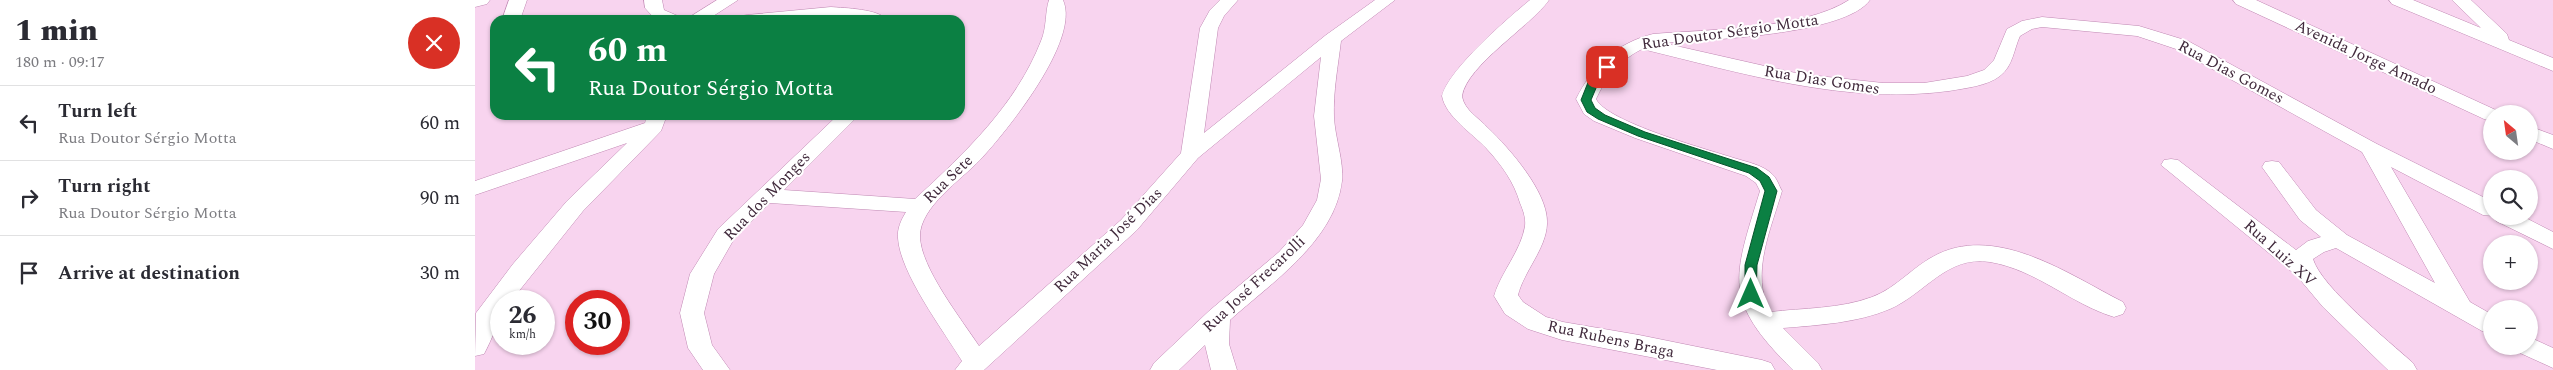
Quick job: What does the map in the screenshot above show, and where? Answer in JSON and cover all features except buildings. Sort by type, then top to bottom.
[{"type":"street","points":[[475,2],[481,0]]},
{"type":"street","points":[[513,15],[518,0]]},
{"type":"street","points":[[653,0],[653,9],[660,15]]},
{"type":"street","points":[[702,15],[729,0]]},
{"type":"street","points":[[1191,154],[1209,28],[1216,14],[1229,0]]},
{"type":"street","name":"Rua Maria José Dias","points":[[971,366],[1129,225],[1191,154],[1332,39],[1386,0]]},
{"type":"street","name":"Rua Rubens Braga","points":[[1540,0],[1467,71],[1453,90],[1452,100],[1457,109],[1501,151],[1519,174],[1532,203],[1537,225],[1527,250],[1509,282],[1506,296],[1514,308],[1537,323],[1562,331],[1639,344],[1762,370]]},
{"type":"street","name":"Rua Doutor Sérgio Motta","points":[[1809,370],[1782,344],[1764,320],[1751,294],[1751,265],[1771,191],[1765,179],[1753,171],[1641,134],[1601,117],[1591,110],[1586,100],[1594,80],[1627,48],[1638,43],[1653,39],[1807,23],[1841,13],[1861,0]]},
{"type":"street","name":"Avenida Jorge Amado","points":[[2241,0],[2483,111]]},
{"type":"street","points":[[2398,0],[2553,64]]},
{"type":"street","points":[[2461,0],[2511,48]]},
{"type":"street","name":"Rua Sete","points":[[971,366],[913,258],[909,237],[911,221],[920,206],[994,134],[1027,90],[1055,33],[1057,1]]},
{"type":"street","points":[[814,15],[848,15]]},
{"type":"street","name":"Rua Dias Gomes","points":[[1638,43],[1787,76],[1879,90],[1962,83],[1984,77],[1996,70],[2004,58],[2009,38],[2016,29],[2026,24],[2042,22],[2139,32],[2182,45],[2370,148],[2483,206]]},
{"type":"street","name":"Rua José Frecarolli","points":[[1163,370],[1218,317],[1287,257],[1312,229],[1328,200],[1331,179],[1323,116],[1332,39]]},
{"type":"street","name":"Rua dos Monges","points":[[717,370],[700,348],[692,313],[702,274],[726,234],[763,196],[844,120]]},
{"type":"street","points":[[475,188],[655,121]]},
{"type":"street","points":[[475,347],[485,320],[521,270],[575,206],[655,121]]},
{"type":"street","points":[[2538,136],[2553,143]]},
{"type":"street","points":[[2370,148],[2461,308]]},
{"type":"street","name":"Rua Luiz XV","points":[[2171,165],[2265,236],[2305,270],[2331,301],[2404,370]]},
{"type":"street","points":[[2272,167],[2308,215],[2339,240],[2483,320]]},
{"type":"street","points":[[763,196],[920,206]]},
{"type":"street","points":[[2522,225],[2553,241]]},
{"type":"street","points":[[2305,270],[2302,259],[2306,252],[2339,240]]},
{"type":"street","points":[[1764,320],[1850,311],[1880,303],[1899,294],[1948,258],[1969,253],[1997,255],[2025,264],[2114,308]]},
{"type":"street","points":[[1218,317],[1215,339],[1217,356],[1223,370]]},
{"type":"street","points":[[2538,351],[2553,359]]},
{"type":"route","points":[[1607,67],[1594,80],[1586,100],[1591,110],[1601,117],[1641,134],[1731,162],[1753,171],[1765,179],[1771,191],[1751,265],[1751,294]]}]
